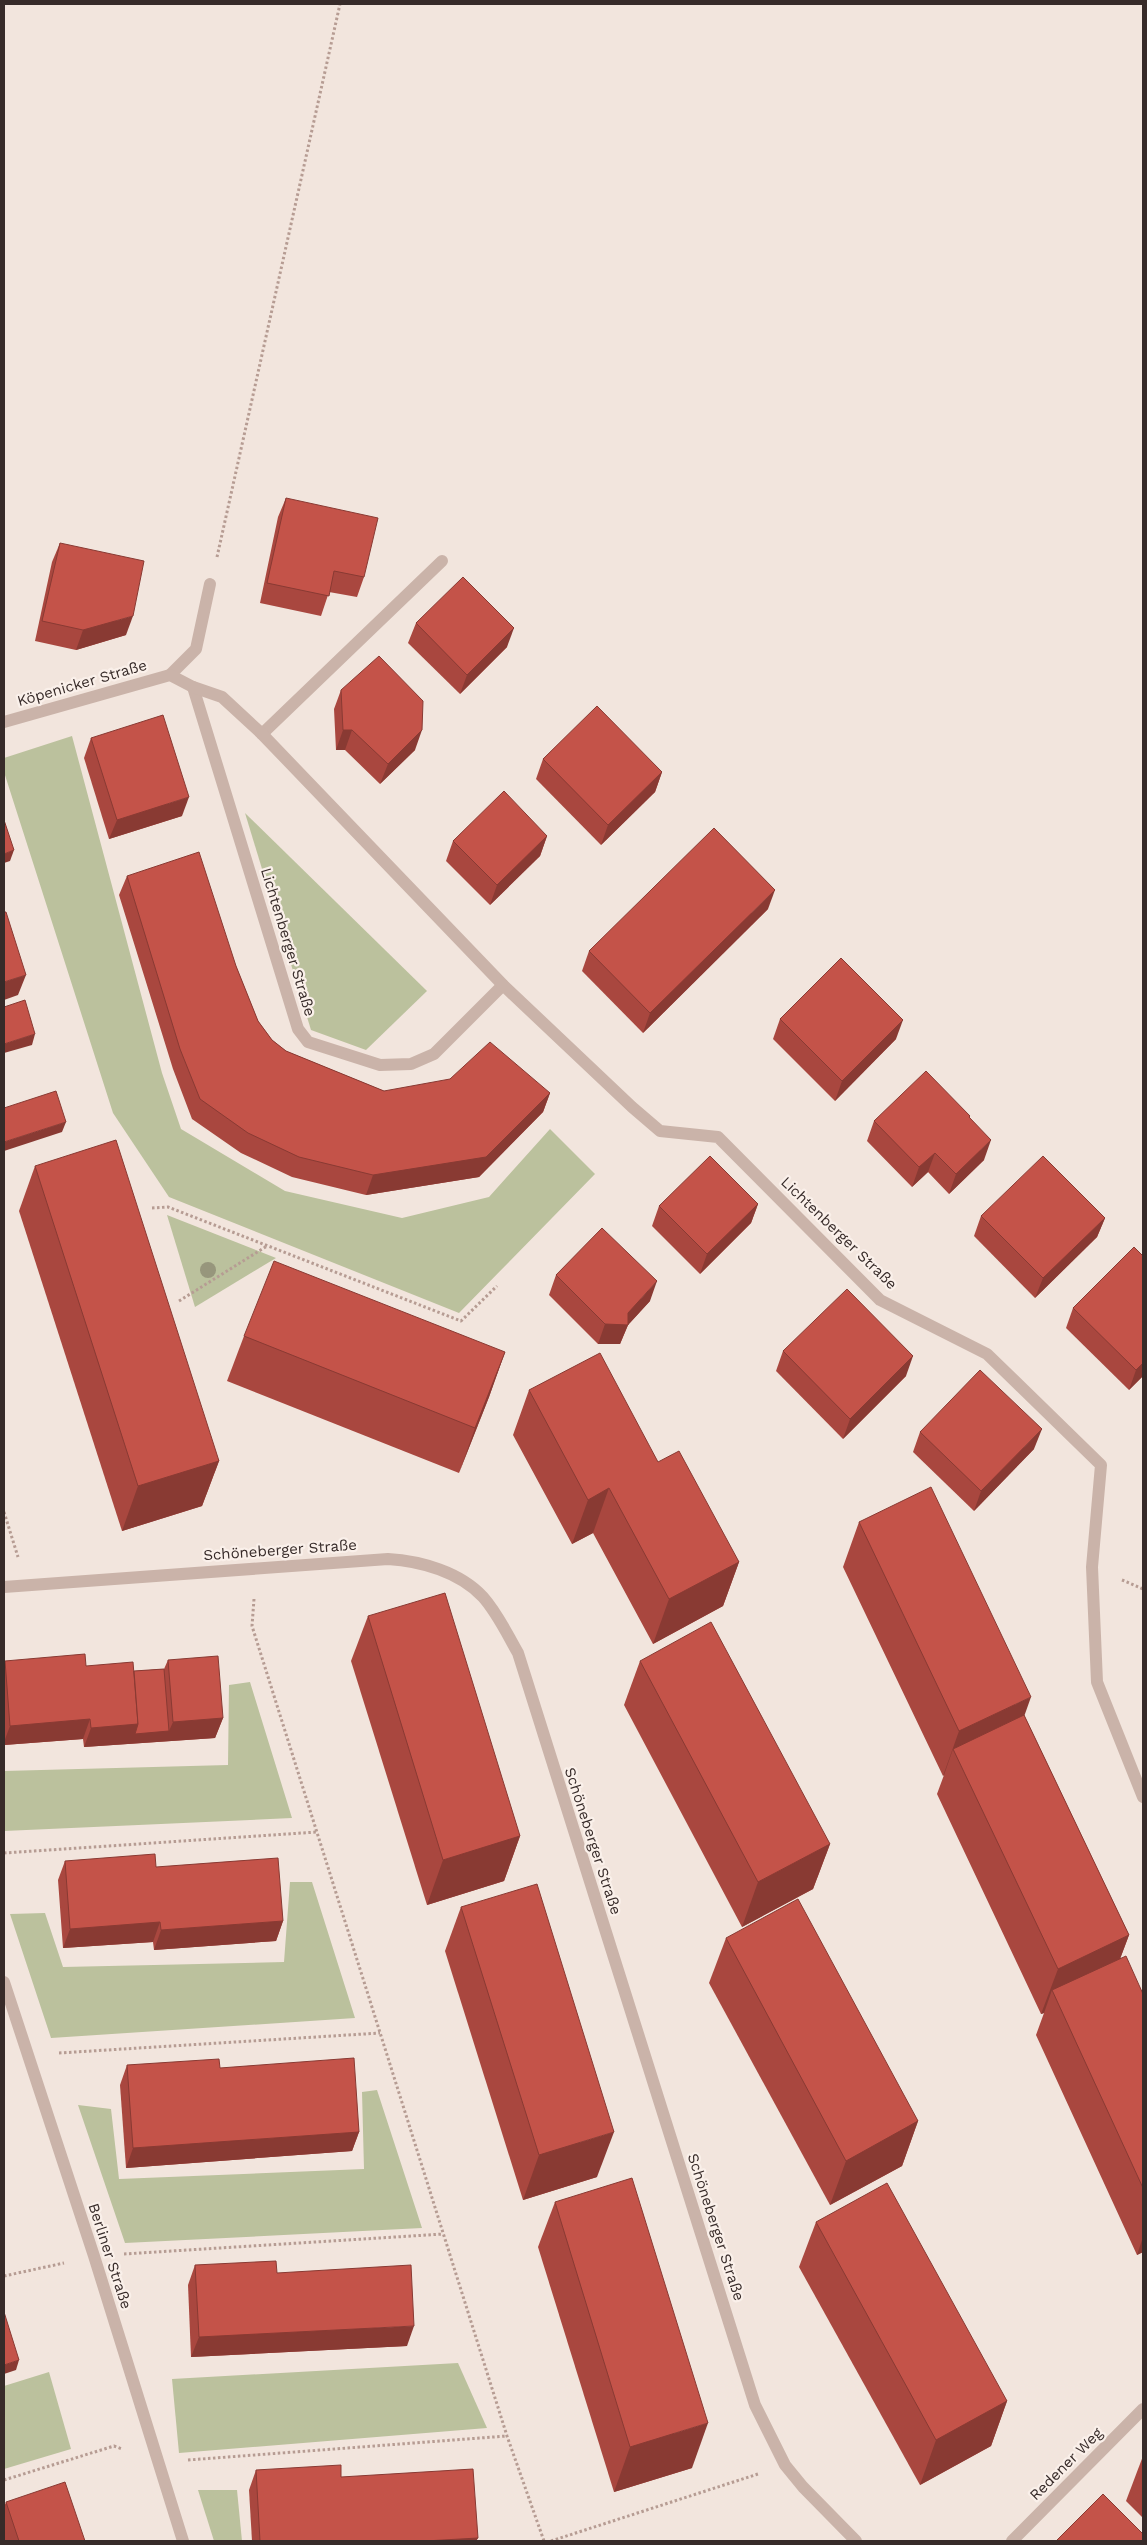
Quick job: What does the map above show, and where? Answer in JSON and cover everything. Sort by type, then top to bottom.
[{"type":"street","points":[[262,734],[442,561]]},
{"type":"street","points":[[170,675],[196,650],[210,584]]},
{"type":"street","name":"Lichtenberger Straße","points":[[170,675],[193,687],[222,697],[262,734],[503,985],[660,1131],[718,1137],[880,1300],[987,1354],[1101,1465],[1092,1567],[1096,1682],[1143,1797]]},
{"type":"street","name":"Köpenicker Straße","points":[[4,722],[170,675]]},
{"type":"street","name":"Lichtenberger Straße","points":[[193,687],[298,1029],[308,1042],[380,1065],[411,1064],[434,1054],[503,985]]},
{"type":"street","name":"Schöneberger Straße","points":[[4,1587],[388,1559],[410,1561],[459,1579],[482,1596],[496,1615],[518,1653],[755,2405],[785,2465],[856,2541]]},
{"type":"street","name":"Berliner Straße","points":[[4,1982],[26,2055],[94,2256],[183,2541]]},
{"type":"street","name":"Redener Weg","points":[[1012,2541],[1143,2409]]},
{"type":"path","points":[[210,584],[340,4]]},
{"type":"path","points":[[152,1208],[168,1207],[460,1321],[497,1286]]},
{"type":"path","points":[[179,1301],[268,1245]]},
{"type":"path","points":[[4,1512],[26,1586]]},
{"type":"path","points":[[255,1568],[252,1626],[507,2436],[544,2541]]},
{"type":"path","points":[[4,1853],[317,1832]]},
{"type":"path","points":[[26,2055],[380,2032]]},
{"type":"path","points":[[4,2276],[94,2256],[443,2234]]},
{"type":"path","points":[[4,2480],[114,2446],[157,2462],[507,2436]]},
{"type":"path","points":[[551,2541],[785,2465]]},
{"type":"green space","points":[[72,736],[162,1073],[181,1129],[285,1191],[402,1218],[489,1197],[550,1129],[595,1174],[459,1313],[169,1197],[113,1113],[4,772],[4,758]]},
{"type":"green space","points":[[245,813],[427,991],[366,1050],[311,1030]]},
{"type":"green space","points":[[167,1215],[276,1258],[195,1307]]},
{"type":"green space","points":[[250,1682],[292,1818],[4,1831],[4,1771],[228,1765],[229,1685]]},
{"type":"green space","points":[[290,1882],[312,1882],[355,2018],[51,2038],[10,1914],[45,1913],[63,1967],[284,1962]]},
{"type":"green space","points":[[377,2090],[422,2228],[125,2243],[78,2105],[111,2109],[119,2179],[364,2169],[362,2092]]},
{"type":"green space","points":[[458,2363],[487,2428],[179,2453],[172,2379]]},
{"type":"green space","points":[[49,2372],[71,2449],[4,2469],[4,2386]]},
{"type":"green space","points":[[198,2490],[237,2490],[242,2541],[214,2541]]},
{"type":"building","points":[[286,498],[378,518],[364,577],[334,571],[329,596],[267,583]]},
{"type":"building","points":[[60,543],[144,561],[133,616],[83,630],[42,621]]},
{"type":"building","points":[[463,577],[514,628],[467,675],[416,623]]},
{"type":"building","points":[[379,656],[423,701],[422,730],[388,764],[352,730],[343,730],[341,690]]},
{"type":"building","points":[[597,706],[662,772],[608,825],[543,759]]},
{"type":"building","points":[[163,715],[189,797],[117,820],[91,738]]},
{"type":"building","points":[[504,791],[547,836],[497,885],[453,841]]},
{"type":"building","points":[[4,820],[14,850],[4,854]]},
{"type":"building","points":[[714,828],[775,890],[650,1013],[589,951]]},
{"type":"building","points":[[199,852],[236,966],[258,1021],[272,1040],[286,1051],[384,1091],[450,1079],[490,1042],[550,1093],[486,1157],[373,1175],[299,1157],[248,1133],[200,1099],[180,1049],[127,876]]},
{"type":"building","points":[[4,912],[6,912],[26,975],[4,982]]},
{"type":"building","points":[[841,958],[903,1020],[842,1081],[780,1019]]},
{"type":"building","points":[[25,1000],[35,1034],[4,1044],[4,1007]]},
{"type":"building","points":[[926,1071],[991,1140],[956,1174],[935,1153],[919,1167],[874,1121]]},
{"type":"building","points":[[56,1091],[66,1122],[4,1142],[4,1108]]},
{"type":"building","points":[[116,1140],[219,1461],[138,1486],[35,1166]]},
{"type":"building","points":[[710,1156],[758,1204],[707,1254],[659,1206]]},
{"type":"building","points":[[1043,1156],[1105,1218],[1043,1278],[981,1216]]},
{"type":"building","points":[[602,1228],[657,1281],[628,1313],[628,1325],[605,1324],[556,1275]]},
{"type":"building","points":[[1134,1247],[1143,1256],[1143,1363],[1136,1370],[1073,1308]]},
{"type":"building","points":[[274,1261],[505,1352],[475,1428],[244,1336]]},
{"type":"building","points":[[847,1289],[913,1356],[850,1419],[783,1351]]},
{"type":"building","points":[[600,1353],[658,1462],[679,1451],[739,1562],[669,1599],[609,1488],[588,1500],[529,1390]]},
{"type":"building","points":[[980,1370],[1042,1429],[981,1491],[920,1432]]},
{"type":"building","points":[[931,1487],[1031,1697],[959,1731],[859,1522]]},
{"type":"building","points":[[445,1593],[520,1836],[443,1860],[368,1616]]},
{"type":"building","points":[[711,1622],[830,1844],[758,1882],[640,1661]]},
{"type":"building","points":[[85,1654],[86,1666],[133,1662],[138,1724],[91,1728],[90,1719],[10,1726],[5,1661]]},
{"type":"building","points":[[218,1656],[223,1718],[173,1722],[168,1660]]},
{"type":"building","points":[[164,1669],[169,1731],[135,1734],[138,1724],[134,1671]]},
{"type":"building","points":[[1024,1715],[1129,1935],[1058,1969],[953,1749]]},
{"type":"building","points":[[155,1854],[156,1867],[278,1858],[283,1921],[161,1930],[160,1922],[70,1929],[65,1861]]},
{"type":"building","points":[[537,1884],[614,2132],[539,2155],[461,1907]]},
{"type":"building","points":[[798,1899],[918,2121],[846,2161],[726,1938]]},
{"type":"building","points":[[1126,1956],[1143,1994],[1143,2188],[1052,1990]]},
{"type":"building","points":[[354,2058],[359,2132],[133,2148],[127,2065],[219,2059],[220,2068]]},
{"type":"building","points":[[632,2178],[708,2423],[630,2447],[555,2202]]},
{"type":"building","points":[[887,2183],[1007,2401],[936,2440],[816,2222]]},
{"type":"building","points":[[276,2261],[277,2273],[411,2265],[414,2326],[199,2337],[195,2265]]},
{"type":"building","points":[[4,2312],[19,2360],[4,2365]]},
{"type":"building","points":[[341,2465],[341,2477],[473,2469],[478,2538],[425,2541],[260,2541],[256,2470]]},
{"type":"building","points":[[65,2482],[85,2541],[19,2541],[6,2502]]},
{"type":"building","points":[[1103,2494],[1143,2534],[1143,2541],[1056,2541]]}]
